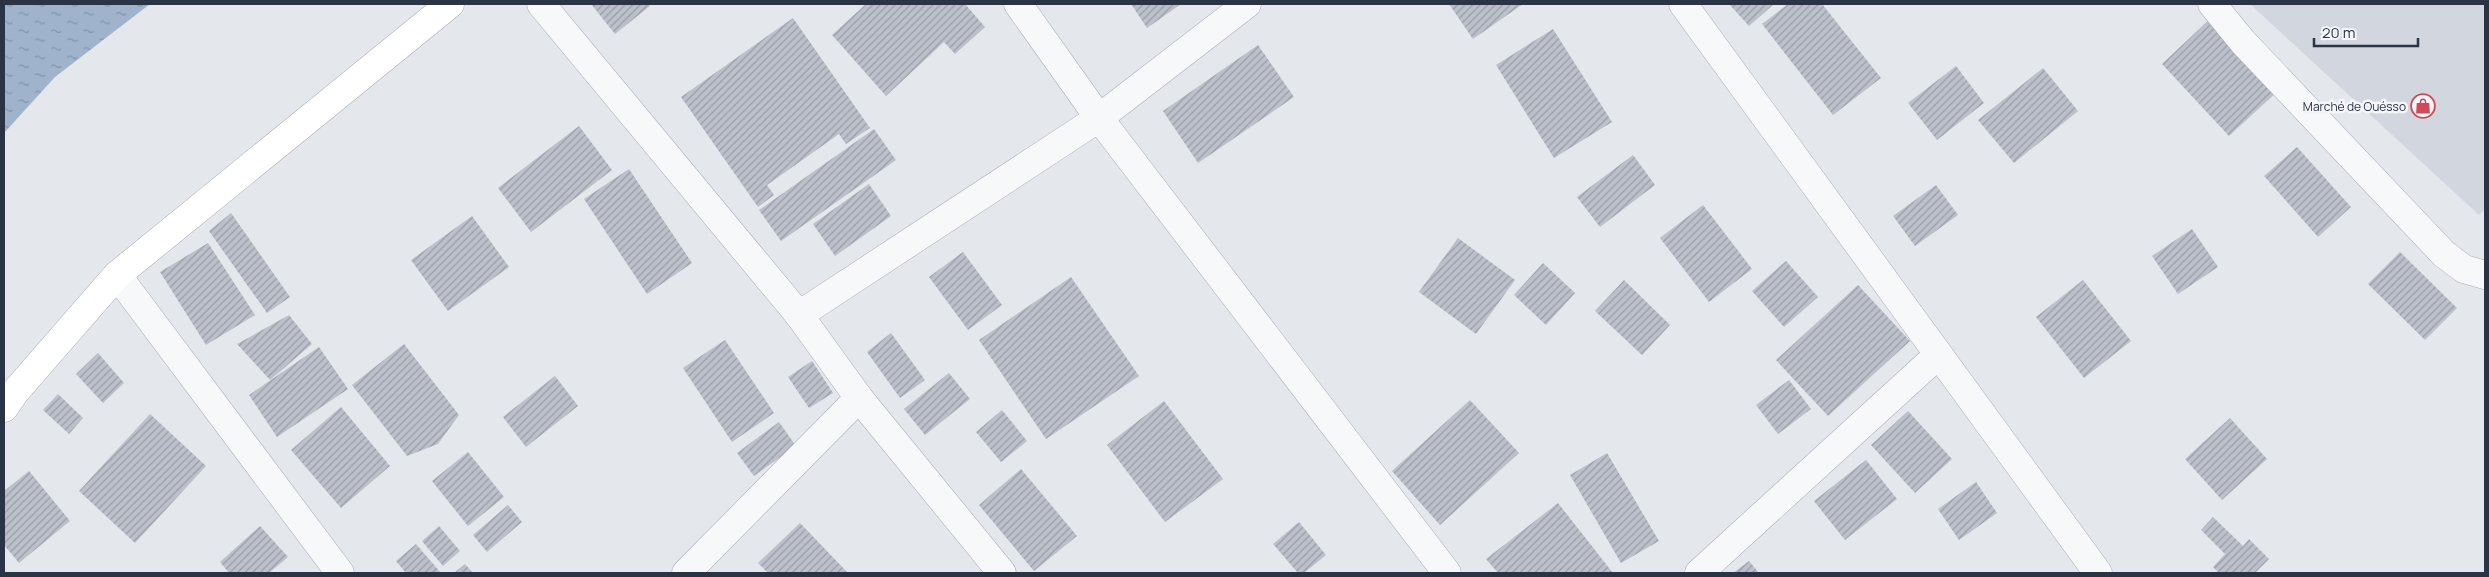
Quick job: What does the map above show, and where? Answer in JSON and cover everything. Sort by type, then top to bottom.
[{"type":"street","points":[[4,408],[15,392],[117,275],[450,4]]},
{"type":"street","points":[[541,4],[799,315],[859,398],[1002,573]]},
{"type":"street","points":[[1018,4],[1099,118],[1447,573]]},
{"type":"street","points":[[799,315],[1099,118],[1247,4]]},
{"type":"street","points":[[1683,4],[2098,573]]},
{"type":"street","points":[[2212,4],[2243,42],[2444,254],[2464,269],[2485,275]]},
{"type":"street","points":[[117,275],[340,573]]},
{"type":"street","points":[[1699,573],[1938,355]]},
{"type":"street","points":[[686,573],[859,398]]},
{"type":"shaded area","name":"Marché de Ouésso","points":[[2250,4],[2485,4],[2485,209],[2479,215]]},
{"type":"water","points":[[4,4],[150,4],[55,77],[4,133]]},
{"type":"building","points":[[591,4],[648,4],[650,6],[615,34]]},
{"type":"building","points":[[866,4],[965,4],[985,27],[955,54],[944,42],[886,96],[832,35]]},
{"type":"building","points":[[1131,4],[1181,4],[1147,28]]},
{"type":"building","points":[[1449,4],[1523,4],[1473,39]]},
{"type":"building","points":[[1729,4],[1774,4],[1749,26]]},
{"type":"building","points":[[1788,4],[1822,4],[1881,78],[1833,115],[1762,24]]},
{"type":"building","points":[[2212,17],[2279,90],[2229,136],[2162,64]]},
{"type":"building","points":[[793,18],[870,128],[846,144],[839,134],[767,185],[774,195],[758,207],[681,97]]},
{"type":"building","points":[[1553,29],[1612,122],[1554,158],[1496,65]]},
{"type":"building","points":[[1258,45],[1294,97],[1198,163],[1163,111]]},
{"type":"building","points":[[1956,66],[1984,103],[1937,140],[1908,103]]},
{"type":"building","points":[[2043,68],[2078,111],[2014,163],[1978,120]]},
{"type":"building","points":[[579,126],[612,170],[531,232],[498,188]]},
{"type":"building","points":[[874,129],[896,160],[781,241],[759,210]]},
{"type":"building","points":[[2297,147],[2351,207],[2318,237],[2264,176]]},
{"type":"building","points":[[1633,155],[1655,185],[1600,227],[1577,197]]},
{"type":"building","points":[[629,169],[692,263],[647,294],[584,199]]},
{"type":"building","points":[[869,184],[891,216],[835,256],[813,224]]},
{"type":"building","points":[[1936,185],[1958,215],[1915,246],[1893,216]]},
{"type":"building","points":[[1703,205],[1752,269],[1709,302],[1660,238]]},
{"type":"building","points":[[231,213],[290,297],[267,313],[209,231]]},
{"type":"building","points":[[472,216],[509,267],[448,311],[411,260]]},
{"type":"building","points":[[2192,229],[2218,267],[2178,294],[2152,256]]},
{"type":"building","points":[[1458,238],[1515,280],[1476,334],[1419,292]]},
{"type":"building","points":[[208,243],[255,315],[206,345],[160,272]]},
{"type":"building","points":[[963,252],[1002,305],[968,330],[929,277]]},
{"type":"building","points":[[2400,252],[2457,308],[2425,340],[2368,284]]},
{"type":"building","points":[[1786,261],[1818,297],[1784,327],[1752,291]]},
{"type":"building","points":[[1543,263],[1575,293],[1546,325],[1514,295]]},
{"type":"building","points":[[1071,277],[1139,376],[1046,439],[979,340]]},
{"type":"building","points":[[1624,280],[1670,325],[1642,355],[1595,311]]},
{"type":"building","points":[[2083,280],[2131,341],[2084,378],[2036,317]]},
{"type":"building","points":[[1858,285],[1910,341],[1828,416],[1776,360]]},
{"type":"building","points":[[289,315],[312,344],[270,380],[237,344]]},
{"type":"building","points":[[891,333],[925,380],[900,398],[867,352]]},
{"type":"building","points":[[725,340],[774,413],[732,442],[683,368]]},
{"type":"building","points":[[404,344],[459,415],[438,444],[407,456],[352,385]]},
{"type":"building","points":[[319,347],[348,389],[277,437],[249,395]]},
{"type":"building","points":[[98,353],[124,383],[103,403],[76,374]]},
{"type":"building","points":[[812,361],[833,393],[809,408],[788,377]]},
{"type":"building","points":[[949,373],[970,399],[925,435],[904,409]]},
{"type":"building","points":[[555,376],[578,406],[526,447],[503,417]]},
{"type":"building","points":[[1789,380],[1811,409],[1778,434],[1756,405]]},
{"type":"building","points":[[58,394],[83,418],[69,434],[43,410]]},
{"type":"building","points":[[1470,400],[1519,453],[1440,525],[1392,471]]},
{"type":"building","points":[[1164,401],[1223,479],[1165,522],[1107,445]]},
{"type":"building","points":[[341,407],[390,466],[341,508],[291,450]]},
{"type":"building","points":[[1002,410],[1027,441],[1001,462],[976,432]]},
{"type":"building","points":[[1908,411],[1952,459],[1915,493],[1871,445]]},
{"type":"building","points":[[150,414],[206,466],[135,543],[79,491]]},
{"type":"building","points":[[2230,418],[2267,459],[2222,500],[2185,459]]},
{"type":"building","points":[[779,422],[796,446],[754,476],[737,453]]},
{"type":"building","points":[[468,452],[504,497],[468,526],[432,481]]},
{"type":"building","points":[[1607,453],[1659,541],[1621,563],[1570,475]]},
{"type":"building","points":[[1866,460],[1897,499],[1845,540],[1814,501]]},
{"type":"building","points":[[1021,469],[1077,536],[1034,571],[979,505]]},
{"type":"building","points":[[29,471],[70,521],[19,563],[4,545],[4,491]]},
{"type":"building","points":[[1976,482],[1997,513],[1959,540],[1938,509]]},
{"type":"building","points":[[1558,503],[1613,573],[1498,573],[1486,559]]},
{"type":"building","points":[[508,505],[522,522],[487,552],[473,535]]},
{"type":"building","points":[[2213,517],[2243,546],[2249,539],[2269,559],[2255,573],[2219,573],[2213,567],[2225,554],[2201,530]]},
{"type":"building","points":[[1299,522],[1326,555],[1304,573],[1298,573],[1273,544]]},
{"type":"building","points":[[800,523],[848,573],[768,573],[758,563]]},
{"type":"building","points":[[260,526],[288,557],[269,573],[229,573],[220,562]]},
{"type":"building","points":[[439,526],[460,551],[443,566],[422,541]]},
{"type":"building","points":[[416,544],[441,573],[406,573],[396,561]]},
{"type":"building","points":[[1749,561],[1759,573],[1733,573]]},
{"type":"building","points":[[465,564],[473,573],[454,573]]},
{"type":"place","name":"Marché de Ouésso","points":[[2423,106]]}]
